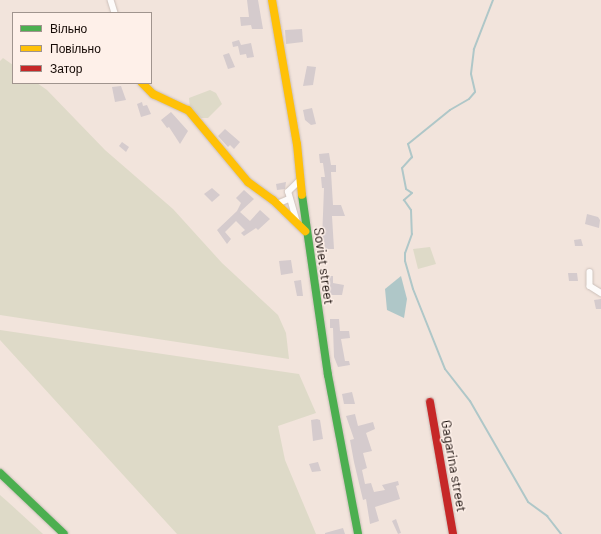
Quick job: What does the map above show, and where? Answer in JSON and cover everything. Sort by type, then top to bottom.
[{"type":"main road","name":"Soviet street","points":[[272,0],[297,144],[305,231],[328,375],[358,534]]},
{"type":"main road","points":[[143,84],[153,94],[188,110],[248,182],[277,204],[297,225],[305,231]]},
{"type":"main road","name":"Gagarina street","points":[[430,402],[453,534]]},
{"type":"main road","points":[[0,473],[64,534]]},
{"type":"street","points":[[111,0],[115,12]]},
{"type":"street","points":[[297,225],[288,192],[300,180]]},
{"type":"street","points":[[277,204],[289,199]]},
{"type":"street","points":[[590,272],[590,286],[601,293]]},
{"type":"shaded area","points":[[3,58],[12,64],[12,84],[38,84],[47,90],[105,150],[173,209],[222,263],[278,315],[286,333],[289,359],[0,315],[0,61]]},
{"type":"shaded area","points":[[210,90],[216,93],[222,104],[208,118],[201,118],[190,108],[189,98]]},
{"type":"shaded area","points":[[430,247],[436,264],[418,269],[413,249]]},
{"type":"shaded area","points":[[0,330],[299,374],[316,413],[278,426],[285,460],[316,534],[177,534],[0,340]]},
{"type":"shaded area","points":[[0,495],[8,502],[43,534],[0,534]]},
{"type":"water","points":[[401,276],[407,299],[404,318],[387,310],[385,289]]},
{"type":"building","points":[[247,0],[258,0],[263,29],[252,29],[251,25],[241,26],[240,17],[249,17]]},
{"type":"building","points":[[302,29],[303,42],[286,44],[285,30]]},
{"type":"building","points":[[239,40],[241,45],[251,43],[254,57],[247,58],[246,54],[240,55],[238,46],[233,47],[232,42]]},
{"type":"building","points":[[229,53],[235,67],[228,69],[223,55]]},
{"type":"building","points":[[307,66],[316,67],[313,85],[303,86]]},
{"type":"building","points":[[121,86],[126,100],[115,102],[112,87]]},
{"type":"building","points":[[142,102],[143,106],[147,105],[151,114],[141,117],[137,104]]},
{"type":"building","points":[[312,108],[316,124],[311,125],[305,120],[303,110]]},
{"type":"building","points":[[171,112],[188,131],[180,144],[169,127],[167,128],[161,120]]},
{"type":"building","points":[[225,129],[240,142],[234,149],[230,145],[228,147],[218,136]]},
{"type":"building","points":[[122,142],[129,147],[126,152],[119,146]]},
{"type":"building","points":[[329,153],[331,165],[336,165],[336,172],[331,172],[333,205],[341,205],[345,216],[332,216],[334,249],[325,249],[324,240],[322,240],[324,188],[322,188],[321,177],[325,177],[323,163],[320,163],[319,154]]},
{"type":"building","points":[[286,182],[285,189],[277,190],[276,184]]},
{"type":"building","points":[[212,188],[220,195],[212,202],[204,194]]},
{"type":"building","points":[[244,190],[254,199],[240,212],[250,221],[260,210],[270,219],[258,230],[256,228],[244,236],[241,233],[245,230],[236,221],[225,232],[231,239],[227,244],[217,230],[237,211],[241,203],[236,198]]},
{"type":"building","points":[[587,214],[598,217],[600,220],[599,228],[585,224]]},
{"type":"building","points":[[581,239],[583,246],[575,246],[574,240]]},
{"type":"building","points":[[291,260],[293,273],[281,275],[279,261]]},
{"type":"building","points":[[568,273],[577,273],[578,281],[569,281]]},
{"type":"building","points":[[323,276],[333,276],[333,283],[344,285],[342,295],[326,295]]},
{"type":"building","points":[[301,280],[303,296],[297,296],[294,281]]},
{"type":"building","points":[[601,299],[601,309],[596,309],[594,300]]},
{"type":"building","points":[[330,319],[339,319],[340,331],[349,331],[350,338],[341,339],[345,361],[349,361],[350,365],[338,367],[334,357],[333,328],[330,328]]},
{"type":"building","points":[[352,392],[355,404],[344,404],[342,394]]},
{"type":"building","points":[[355,414],[358,426],[373,422],[375,429],[366,433],[372,451],[363,453],[367,468],[362,470],[365,484],[371,483],[374,492],[385,490],[382,485],[398,481],[399,485],[396,486],[400,499],[375,507],[379,521],[370,524],[366,499],[363,500],[354,462],[350,440],[354,439],[346,416]]},
{"type":"building","points":[[311,420],[320,420],[323,439],[313,441]]},
{"type":"building","points":[[318,462],[321,471],[312,472],[309,464]]},
{"type":"building","points":[[396,519],[401,533],[398,534],[392,521]]},
{"type":"building","points":[[343,528],[345,534],[325,534],[325,533]]},
{"type":"waterway","points":[[493,0],[474,49],[471,74],[475,92],[469,99],[450,110],[408,144],[412,157],[402,168],[406,189],[412,193],[404,200],[411,210],[412,234],[405,253],[405,261],[413,289],[445,369],[470,401],[528,502],[547,516],[561,534]]},
{"type":"traffic: fast","points":[[302,195],[328,375],[358,534]]},
{"type":"traffic: fast","points":[[0,473],[64,534]]},
{"type":"traffic: slow","points":[[272,0],[297,144],[302,195]]},
{"type":"traffic: slow","points":[[143,84],[153,94],[188,110],[248,182],[273,200],[305,231]]},
{"type":"traffic: jam","points":[[430,402],[453,534]]}]
